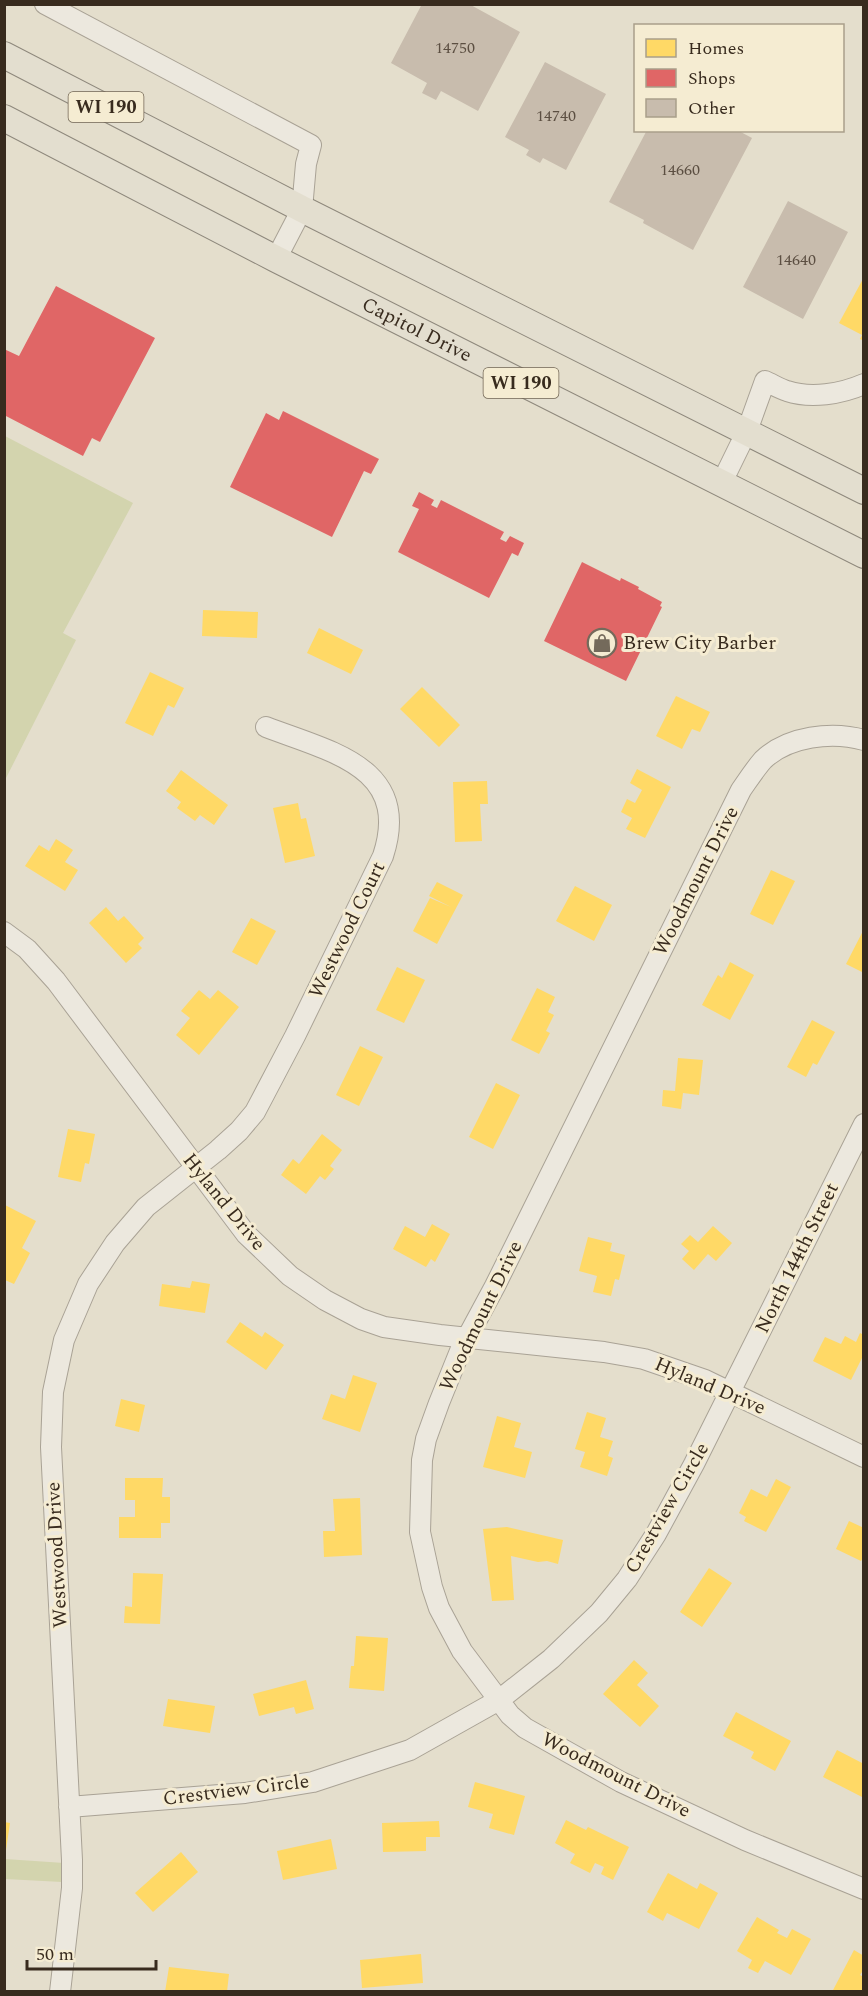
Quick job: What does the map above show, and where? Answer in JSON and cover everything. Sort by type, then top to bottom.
[{"type":"main road","name":"WI 190","points":[[4,55],[302,209],[864,490]]},
{"type":"main road","name":"Capitol Drive","points":[[4,118],[276,259],[864,555]]},
{"type":"main road","points":[[812,529],[864,538]]},
{"type":"street","points":[[45,4],[311,145],[306,164],[302,209],[276,259]]},
{"type":"street","points":[[722,484],[747,431],[765,381],[788,392],[816,395],[850,390],[864,384]]},
{"type":"street","name":"Westwood Court","points":[[195,1167],[239,1131],[265,1096],[383,856],[389,837],[388,801],[370,775],[333,752],[266,727]]},
{"type":"street","name":"Woodmount Drive","points":[[864,740],[835,734],[810,738],[785,746],[764,760],[741,790],[451,1372],[426,1439],[422,1460],[420,1532],[439,1608],[462,1651],[510,1715],[525,1728],[598,1771],[746,1840],[864,1889]]},
{"type":"street","name":"Hyland Drive","points":[[4,932],[27,950],[56,981],[246,1234],[290,1276],[325,1300],[361,1319],[384,1327],[644,1359],[683,1371],[864,1457]]},
{"type":"street","name":"North 144th Street","points":[[730,1392],[864,1124]]},
{"type":"street","name":"Westwood Drive","points":[[60,1992],[72,1888],[52,1458],[53,1392],[64,1340],[88,1284],[115,1243],[146,1207],[195,1167]]},
{"type":"street","name":"Crestview Circle","points":[[69,1807],[245,1793],[313,1782],[410,1750],[499,1700],[551,1659],[599,1613],[627,1579],[656,1534],[730,1392]]},
{"type":"green space","points":[[5,436],[133,503],[63,633],[76,640],[5,780]]},
{"type":"green space","points":[[5,1859],[64,1863],[62,1882],[5,1879]]},
{"type":"building: Homes","points":[[864,277],[864,341],[860,339],[862,335],[839,323]]},
{"type":"building: Homes","points":[[203,610],[258,612],[257,638],[202,636]]},
{"type":"building: Homes","points":[[319,628],[363,650],[351,674],[307,653]]},
{"type":"building: Homes","points":[[150,672],[184,688],[174,708],[168,705],[153,736],[125,723]]},
{"type":"building: Homes","points":[[422,687],[460,725],[439,747],[400,709]]},
{"type":"building: Homes","points":[[676,696],[710,712],[700,732],[692,729],[682,749],[656,736]]},
{"type":"building: Homes","points":[[637,769],[671,787],[645,838],[626,829],[632,818],[621,812],[627,799],[635,803],[642,790],[630,783]]},
{"type":"building: Homes","points":[[181,770],[228,805],[214,825],[200,815],[195,821],[177,808],[181,802],[166,791]]},
{"type":"building: Homes","points":[[487,781],[488,804],[480,804],[482,841],[455,842],[453,782]]},
{"type":"building: Homes","points":[[298,803],[301,819],[306,818],[315,856],[285,863],[273,808]]},
{"type":"building: Homes","points":[[56,839],[73,850],[65,862],[78,870],[65,891],[25,866],[39,845],[49,851]]},
{"type":"building: Homes","points":[[771,870],[795,881],[773,925],[750,914]]},
{"type":"building: Homes","points":[[437,882],[463,895],[437,944],[413,931],[430,898],[451,907],[429,896]]},
{"type":"building: Homes","points":[[575,886],[612,905],[594,941],[556,921]]},
{"type":"building: Homes","points":[[106,907],[118,921],[124,916],[144,938],[138,944],[142,948],[126,963],[89,923]]},
{"type":"building: Homes","points":[[251,918],[276,931],[257,965],[232,952]]},
{"type":"building: Homes","points":[[864,929],[864,973],[846,964]]},
{"type":"building: Homes","points":[[730,962],[754,975],[730,1020],[702,1005],[718,975],[722,978]]},
{"type":"building: Homes","points":[[397,967],[425,980],[404,1023],[376,1010]]},
{"type":"building: Homes","points":[[537,988],[555,997],[548,1012],[554,1015],[546,1031],[550,1033],[539,1054],[511,1040]]},
{"type":"building: Homes","points":[[199,990],[210,999],[218,990],[239,1007],[199,1055],[176,1035],[190,1018],[181,1011]]},
{"type":"building: Homes","points":[[812,1020],[835,1032],[817,1065],[813,1063],[806,1077],[787,1067]]},
{"type":"building: Homes","points":[[360,1046],[383,1057],[359,1106],[336,1095]]},
{"type":"building: Homes","points":[[678,1058],[703,1060],[699,1095],[683,1093],[681,1109],[662,1106],[663,1090],[675,1091]]},
{"type":"building: Homes","points":[[496,1083],[520,1095],[493,1149],[469,1137]]},
{"type":"building: Homes","points":[[68,1129],[95,1134],[89,1164],[85,1163],[81,1182],[58,1177]]},
{"type":"building: Homes","points":[[322,1134],[342,1150],[330,1166],[334,1169],[325,1180],[320,1176],[306,1194],[281,1175],[293,1159],[299,1164]]},
{"type":"building: Homes","points":[[5,1205],[36,1221],[22,1248],[30,1253],[14,1284],[5,1280]]},
{"type":"building: Homes","points":[[432,1224],[450,1234],[435,1262],[431,1259],[426,1267],[393,1249],[405,1226],[425,1237]]},
{"type":"building: Homes","points":[[713,1226],[732,1243],[716,1261],[708,1254],[694,1270],[682,1259],[689,1251],[681,1244],[690,1235],[698,1242]]},
{"type":"building: Homes","points":[[588,1237],[612,1243],[610,1251],[625,1255],[619,1280],[615,1279],[611,1296],[593,1292],[597,1276],[579,1271]]},
{"type":"building: Homes","points":[[192,1281],[210,1284],[205,1313],[159,1306],[162,1284],[190,1288]]},
{"type":"building: Homes","points":[[240,1322],[262,1337],[265,1332],[284,1345],[266,1370],[226,1342]]},
{"type":"building: Homes","points":[[860,1333],[864,1335],[864,1359],[862,1358],[851,1380],[813,1361],[825,1337],[841,1344],[845,1336],[856,1342]]},
{"type":"building: Homes","points":[[353,1375],[377,1383],[360,1432],[322,1419],[331,1394],[345,1399]]},
{"type":"building: Homes","points":[[121,1399],[145,1405],[139,1432],[115,1426]]},
{"type":"building: Homes","points":[[587,1412],[606,1418],[600,1437],[613,1441],[608,1456],[613,1458],[607,1476],[580,1467],[585,1452],[575,1449]]},
{"type":"building: Homes","points":[[497,1416],[521,1423],[514,1447],[532,1452],[525,1478],[483,1467]]},
{"type":"building: Homes","points":[[125,1478],[163,1478],[162,1497],[170,1497],[170,1523],[161,1523],[161,1538],[119,1538],[119,1517],[135,1517],[135,1500],[125,1500]]},
{"type":"building: Homes","points":[[776,1479],[791,1487],[766,1532],[744,1521],[746,1517],[739,1513],[751,1489],[767,1497]]},
{"type":"building: Homes","points":[[360,1498],[362,1555],[324,1557],[323,1531],[335,1531],[333,1499]]},
{"type":"building: Homes","points":[[849,1521],[864,1528],[864,1556],[861,1561],[836,1549]]},
{"type":"building: Homes","points":[[507,1527],[563,1540],[558,1564],[511,1556],[514,1600],[492,1601],[483,1529]]},
{"type":"building: Homes","points":[[709,1568],[732,1583],[702,1627],[680,1612]]},
{"type":"building: Homes","points":[[133,1573],[163,1574],[160,1624],[124,1623],[125,1606],[132,1607]]},
{"type":"building: Homes","points":[[356,1636],[388,1638],[384,1691],[349,1688],[351,1666],[354,1666]]},
{"type":"building: Homes","points":[[634,1660],[648,1673],[637,1685],[659,1706],[640,1727],[603,1694]]},
{"type":"building: Homes","points":[[306,1680],[314,1709],[296,1714],[294,1707],[259,1716],[253,1694]]},
{"type":"building: Homes","points":[[168,1699],[215,1706],[210,1733],[163,1726]]},
{"type":"building: Homes","points":[[736,1712],[791,1741],[775,1771],[751,1758],[754,1752],[723,1736]]},
{"type":"building: Homes","points":[[837,1750],[864,1764],[864,1798],[823,1777]]},
{"type":"building: Homes","points":[[475,1782],[525,1796],[514,1835],[489,1828],[493,1814],[468,1807]]},
{"type":"building: Homes","points":[[566,1820],[586,1830],[588,1827],[629,1847],[613,1880],[601,1874],[604,1867],[595,1863],[590,1873],[570,1863],[575,1854],[555,1843]]},
{"type":"building: Homes","points":[[439,1821],[440,1837],[426,1837],[426,1851],[383,1852],[382,1823]]},
{"type":"building: Homes","points":[[4,1822],[10,1823],[6,1850],[4,1849]]},
{"type":"building: Homes","points":[[331,1839],[337,1869],[283,1880],[277,1851]]},
{"type":"building: Homes","points":[[181,1852],[198,1872],[153,1912],[135,1893]]},
{"type":"building: Homes","points":[[668,1873],[697,1889],[700,1883],[718,1893],[699,1929],[667,1913],[663,1921],[647,1912]]},
{"type":"building: Homes","points":[[757,1917],[779,1930],[777,1933],[787,1938],[792,1929],[811,1939],[791,1975],[765,1961],[758,1973],[748,1968],[752,1960],[737,1951]]},
{"type":"building: Homes","points":[[854,1950],[864,1956],[864,1969],[860,1975],[864,1977],[864,1992],[832,1992]]},
{"type":"building: Homes","points":[[421,1954],[423,1983],[362,1988],[360,1960]]},
{"type":"building: Homes","points":[[169,1967],[229,1974],[227,1992],[165,1992]]},
{"type":"building: Shops","points":[[56,286],[155,338],[100,442],[92,438],[83,456],[4,415],[4,349],[19,356]]},
{"type":"building: Shops","points":[[283,411],[379,459],[371,474],[364,471],[332,537],[230,487],[266,413],[279,420]]},
{"type":"building: Shops","points":[[419,492],[434,500],[431,505],[437,508],[441,500],[504,532],[500,539],[506,542],[510,536],[524,543],[518,556],[512,553],[489,598],[398,552],[419,509],[412,506]]},
{"type":"building: Shops","points":[[582,562],[620,581],[621,578],[639,587],[638,589],[662,602],[660,606],[662,607],[626,681],[544,641]]},
{"type":"building: Other","points":[[422,4],[469,4],[520,32],[478,111],[441,91],[436,100],[422,93],[427,83],[391,63]]},
{"type":"building: Other","points":[[545,62],[606,94],[566,170],[543,158],[540,163],[526,155],[529,150],[505,137]]},
{"type":"building: Other","points":[[646,132],[741,132],[752,138],[693,250],[609,202]]},
{"type":"building: Other","points":[[788,201],[848,232],[803,319],[743,287]]},
{"type":"place","name":"Brew City Barber","points":[[602,643]]}]
